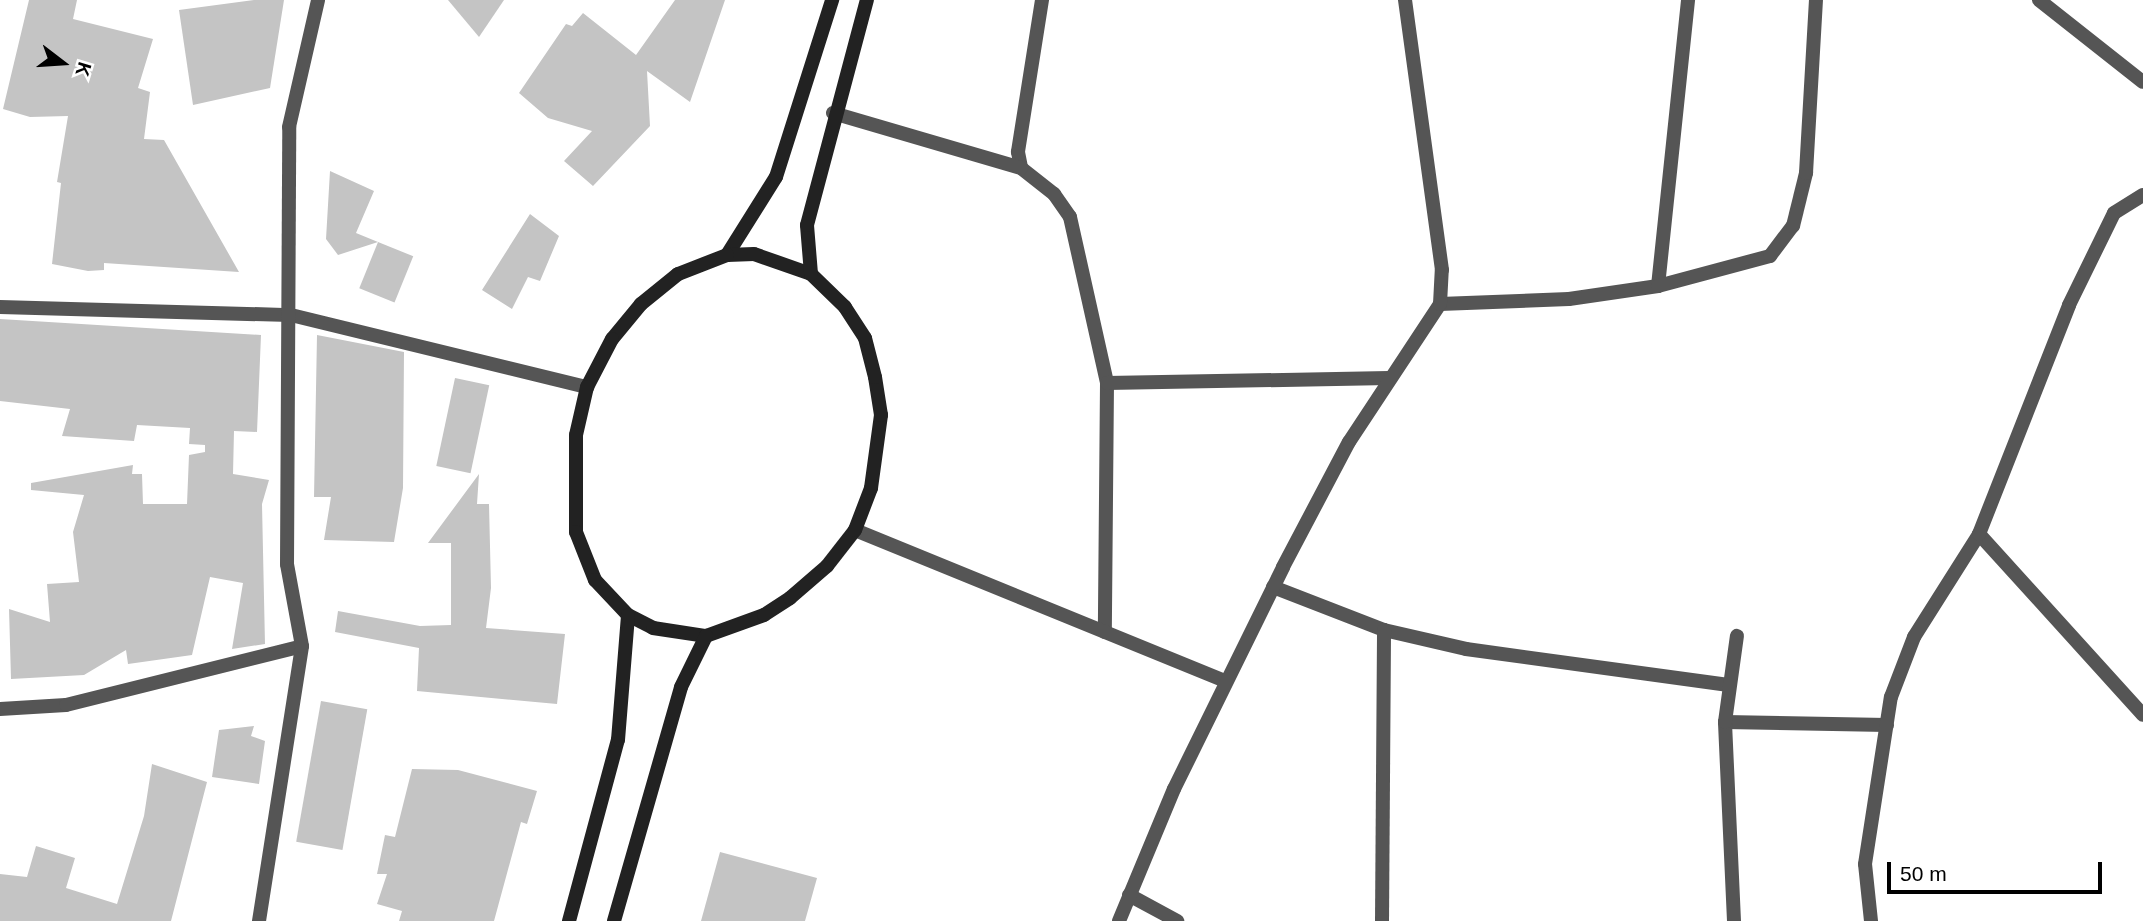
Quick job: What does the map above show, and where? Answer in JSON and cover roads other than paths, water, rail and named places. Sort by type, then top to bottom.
[{"type":"main road","points":[[727,255],[776,177],[832,0]]},
{"type":"main road","points":[[811,274],[809,207],[867,0]]},
{"type":"main road","points":[[727,255],[781,260],[811,274],[845,307],[865,338],[881,415],[871,488],[855,530],[827,566],[790,598],[764,615],[706,636],[653,628],[628,615],[595,580],[576,532],[576,435],[587,387],[612,340],[641,304],[678,274],[727,255]]},
{"type":"main road","points":[[569,921],[618,740],[628,615]]},
{"type":"main road","points":[[614,921],[681,687],[706,636]]},
{"type":"street","points":[[259,921],[302,646],[287,564],[291,315],[289,127],[318,0]]},
{"type":"street","points":[[1021,168],[1020,127],[1042,0]]},
{"type":"street","points":[[1119,921],[1225,681],[1273,587],[1389,378],[1440,304],[1442,270],[1405,0]]},
{"type":"street","points":[[1658,286],[1688,0]]},
{"type":"street","points":[[1440,304],[1569,299],[1658,286],[1770,256],[1793,226],[1806,173],[1816,0]]},
{"type":"street","points":[[2039,0],[2143,82]]},
{"type":"street","points":[[834,113],[1021,168],[1054,194],[1070,217],[1107,383],[1105,632]]},
{"type":"street","points":[[1871,921],[1865,864],[1887,725],[1914,636],[1979,534],[2069,305],[2114,213],[2143,195]]},
{"type":"street","points":[[0,307],[291,315],[587,387]]},
{"type":"street","points":[[1107,383],[1389,378]]},
{"type":"street","points":[[855,530],[1225,681]]},
{"type":"street","points":[[1979,534],[2143,715]]},
{"type":"street","points":[[1273,587],[1384,630],[1551,665],[1729,685]]},
{"type":"street","points":[[1382,921],[1384,630]]},
{"type":"street","points":[[1734,921],[1725,722],[1737,636]]},
{"type":"street","points":[[0,709],[66,705],[302,646]]},
{"type":"street","points":[[1725,722],[1887,725]]},
{"type":"street","points":[[1129,895],[1177,921]]}]
